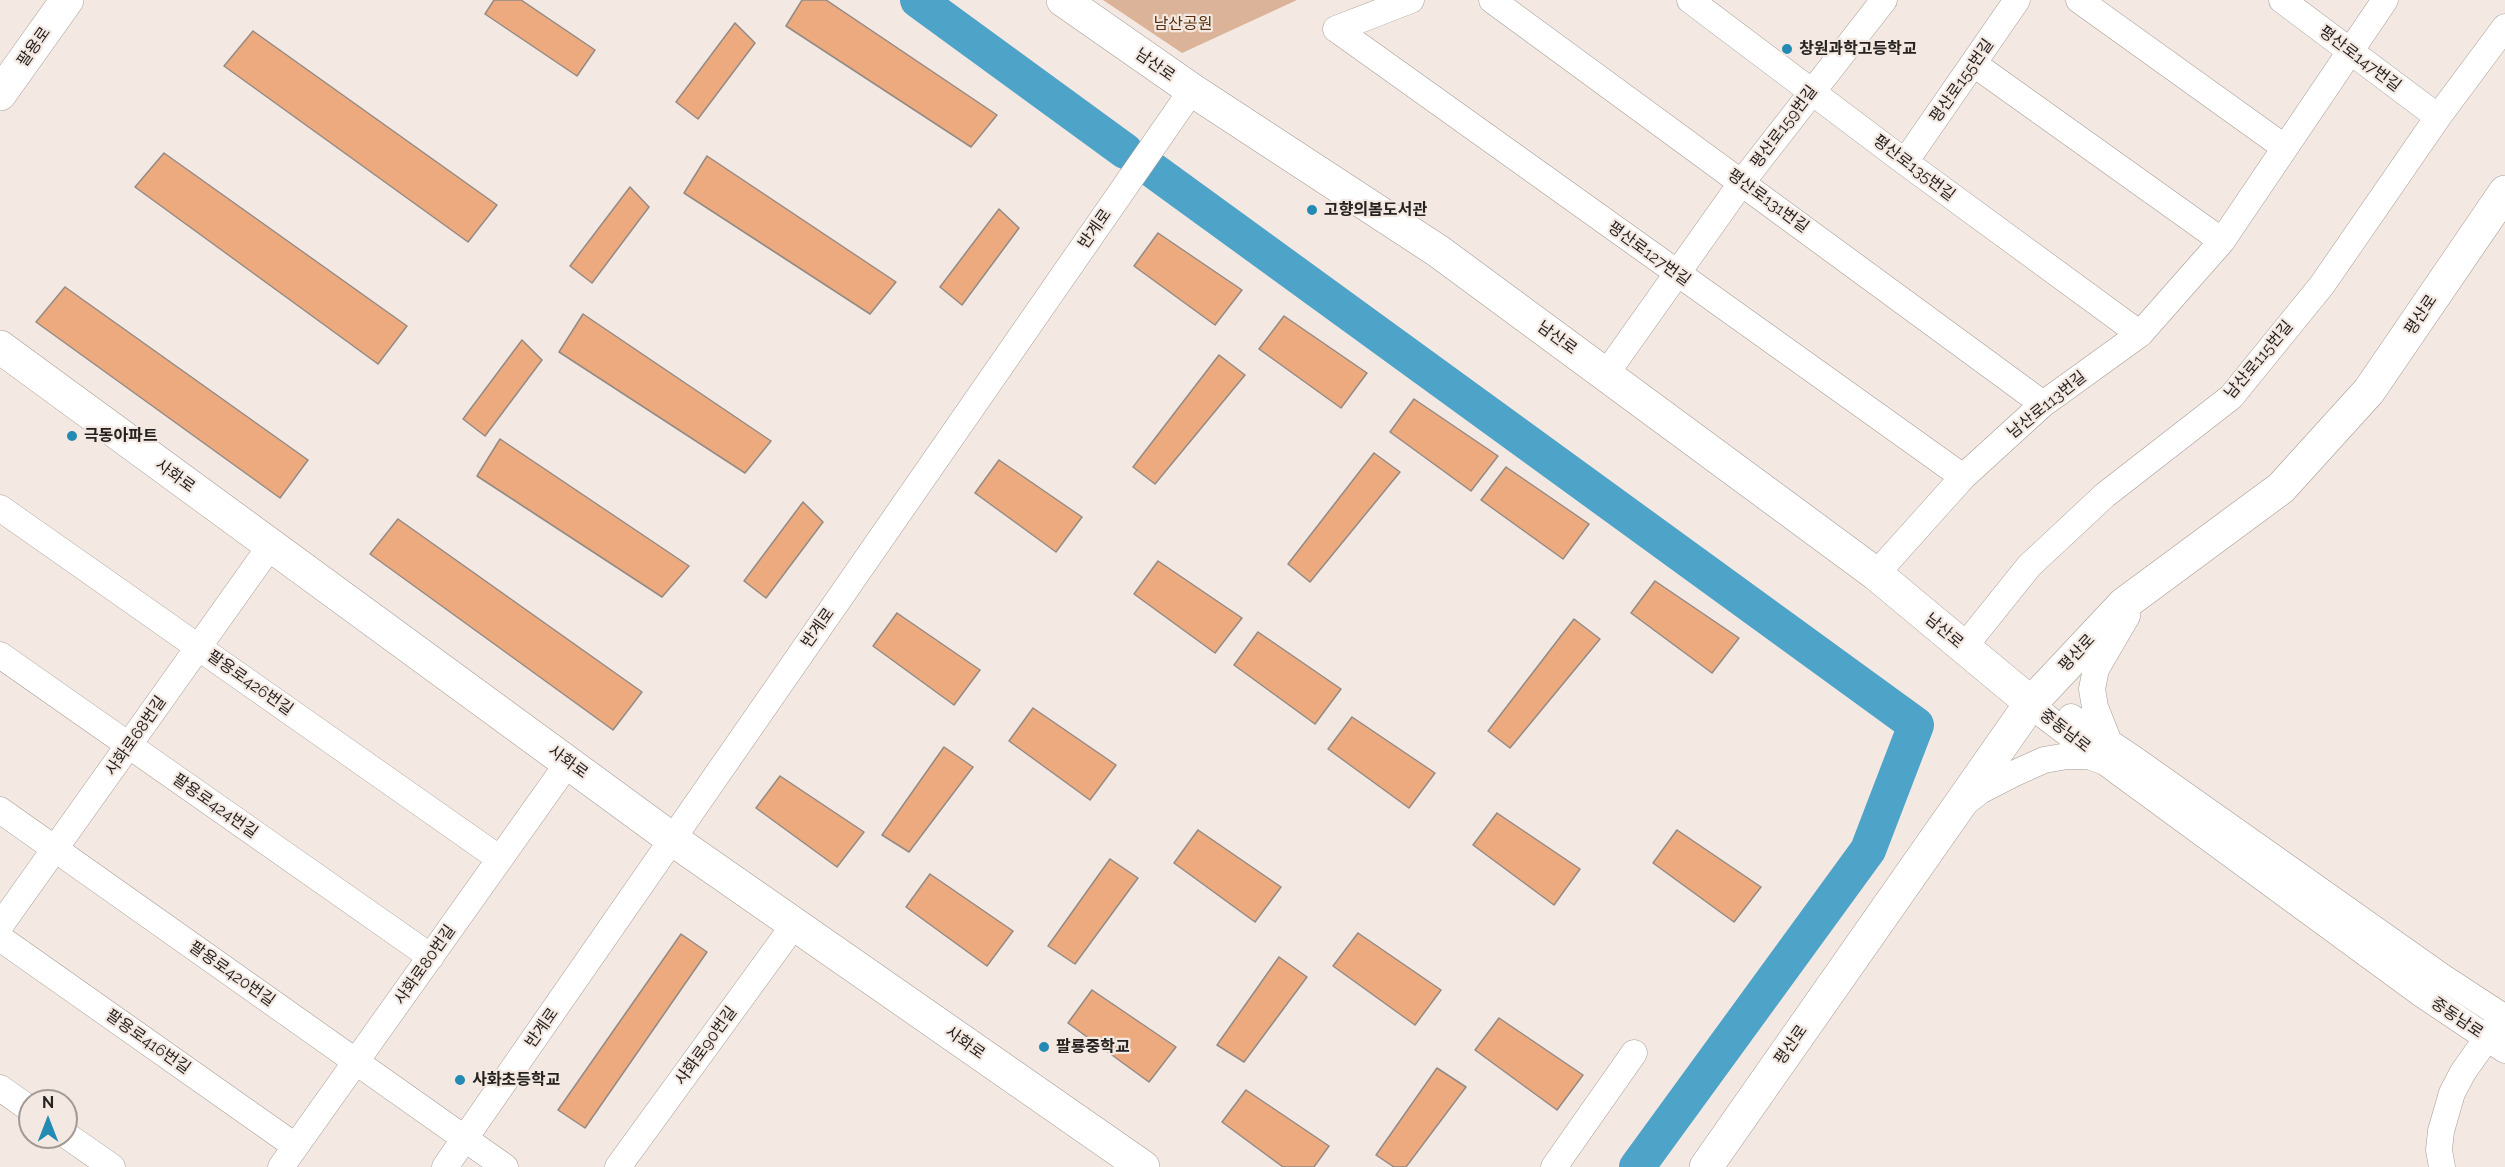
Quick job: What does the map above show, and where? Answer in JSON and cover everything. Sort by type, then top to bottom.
[{"type":"main road","name":"팔용로","points":[[0,94],[67,0]]},
{"type":"main road","name":"남산로","points":[[1063,0],[1192,90],[1438,250],[1876,574],[2031,703]]},
{"type":"main road","name":"평산로","points":[[1706,1167],[2031,703],[2124,604],[2281,488],[2369,391],[2505,192]]},
{"type":"main road","name":"사화로","points":[[0,347],[672,839],[1124,1162]]},
{"type":"street","name":"평산로127번길","points":[[1411,0],[1336,29],[1963,477]]},
{"type":"street","name":"평산로131번길","points":[[1492,0],[2043,404]]},
{"type":"street","name":"평산로135번길","points":[[1690,0],[1905,162],[2140,334]]},
{"type":"street","name":"평산로159번길","points":[[1606,374],[1742,182],[1884,0]]},
{"type":"street","name":"평산로155번길","points":[[1905,162],[2017,0]]},
{"type":"street","points":[[2079,0],[2284,147]]},
{"type":"street","name":"평산로147번길","points":[[2282,0],[2438,117]]},
{"type":"street","name":"남산로113번길","points":[[1876,574],[1963,477],[2043,404],[2140,334],[2222,241],[2385,0]]},
{"type":"street","name":"남산로115번길","points":[[1964,647],[2029,566],[2105,495],[2231,398],[2322,285],[2438,117],[2505,27]]},
{"type":"street","points":[[1974,64],[2222,241]]},
{"type":"street","name":"반계로","points":[[445,1167],[1192,90]]},
{"type":"street","name":"팔용로426번길","points":[[0,508],[500,859]]},
{"type":"street","name":"사화로68번길","points":[[0,926],[271,545]]},
{"type":"street","points":[[1953,812],[1980,791],[2044,760],[2108,752],[2092,689],[2096,669],[2113,638],[2146,588]]},
{"type":"street","name":"팔용로424번길","points":[[0,655],[431,957]]},
{"type":"street","name":"중동남로","points":[[2031,703],[2108,752],[2441,976],[2504,1015]]},
{"type":"street","name":"중동남로","points":[[2108,752],[2423,995],[2496,1044]]},
{"type":"street","name":"사화로80번길","points":[[281,1167],[568,763]]},
{"type":"street","name":"팔용로420번길","points":[[0,810],[505,1167]]},
{"type":"street","name":"사화로90번길","points":[[618,1167],[794,925]]},
{"type":"street","name":"팔용로416번길","points":[[0,938],[296,1146]]},
{"type":"street","points":[[2442,1167],[2439,1150],[2441,1131],[2452,1093],[2496,1044],[2504,1015]]},
{"type":"street","points":[[1554,1167],[1634,1053]]},
{"type":"street","points":[[0,1088],[18,1101]]},
{"type":"street","points":[[78,1143],[112,1167]]},
{"type":"green space","name":"남산공원","points":[[1103,0],[1297,0],[1182,53]]},
{"type":"building","points":[[494,0],[521,0],[595,50],[577,76],[485,14]]},
{"type":"building","points":[[802,0],[826,0],[997,115],[971,147],[786,26]]},
{"type":"building","points":[[735,23],[755,43],[698,119],[676,102]]},
{"type":"building","points":[[253,31],[497,205],[468,242],[224,66]]},
{"type":"building","points":[[164,153],[407,326],[378,364],[135,187]]},
{"type":"building","points":[[707,156],[896,282],[870,314],[684,193]]},
{"type":"building","points":[[630,187],[649,207],[592,283],[570,266]]},
{"type":"building","points":[[999,209],[1019,228],[962,305],[940,287]]},
{"type":"building","points":[[1158,233],[1242,290],[1215,325],[1134,266]]},
{"type":"building","points":[[65,287],[308,460],[280,498],[36,322]]},
{"type":"building","points":[[583,314],[771,441],[745,473],[559,352]]},
{"type":"building","points":[[1284,316],[1367,373],[1341,408],[1259,349]]},
{"type":"building","points":[[522,340],[542,360],[485,436],[463,419]]},
{"type":"building","points":[[1219,355],[1245,375],[1155,484],[1133,467]]},
{"type":"building","points":[[1414,399],[1498,456],[1471,491],[1390,432]]},
{"type":"building","points":[[500,439],[689,566],[662,597],[477,476]]},
{"type":"building","points":[[1374,453],[1400,472],[1310,582],[1288,564]]},
{"type":"building","points":[[999,460],[1082,517],[1056,552],[975,493]]},
{"type":"building","points":[[1506,467],[1589,524],[1563,559],[1481,500]]},
{"type":"building","points":[[803,502],[823,522],[766,598],[744,581]]},
{"type":"building","points":[[398,519],[642,692],[613,730],[370,554]]},
{"type":"building","points":[[1158,561],[1242,618],[1215,653],[1134,594]]},
{"type":"building","points":[[1655,581],[1739,638],[1712,673],[1631,613]]},
{"type":"building","points":[[897,613],[980,670],[954,705],[873,646]]},
{"type":"building","points":[[1574,619],[1600,639],[1510,748],[1488,731]]},
{"type":"building","points":[[1258,632],[1341,689],[1315,724],[1234,665]]},
{"type":"building","points":[[1033,708],[1116,765],[1090,800],[1009,741]]},
{"type":"building","points":[[1352,717],[1435,773],[1409,808],[1328,749]]},
{"type":"building","points":[[944,747],[973,767],[909,852],[882,835]]},
{"type":"building","points":[[780,776],[864,832],[837,867],[756,808]]},
{"type":"building","points":[[1497,813],[1580,869],[1554,905],[1473,845]]},
{"type":"building","points":[[1198,830],[1281,887],[1255,922],[1174,863]]},
{"type":"building","points":[[1677,830],[1761,887],[1734,922],[1653,863]]},
{"type":"building","points":[[1110,859],[1138,878],[1075,964],[1048,946]]},
{"type":"building","points":[[930,874],[1013,931],[987,966],[906,907]]},
{"type":"building","points":[[1358,933],[1441,990],[1415,1025],[1333,966]]},
{"type":"building","points":[[681,934],[707,952],[585,1128],[558,1110]]},
{"type":"building","points":[[1279,957],[1307,977],[1244,1062],[1217,1045]]},
{"type":"building","points":[[1092,990],[1176,1047],[1149,1082],[1068,1023]]},
{"type":"building","points":[[1499,1018],[1583,1075],[1557,1110],[1475,1050]]},
{"type":"building","points":[[1437,1068],[1466,1087],[1406,1167],[1394,1167],[1376,1155]]},
{"type":"building","points":[[1246,1090],[1329,1146],[1314,1167],[1283,1167],[1222,1122]]},
{"type":"waterway","points":[[918,0],[1125,151]]},
{"type":"waterway","points":[[1154,171],[1916,725],[1868,850],[1637,1167]]},
{"type":"place","name":"창원과학고등학교","points":[[1787,49]]},
{"type":"place","name":"고향의봄도서관","points":[[1312,210]]},
{"type":"place","name":"극동아파트","points":[[72,436]]},
{"type":"place","name":"팔룡중학교","points":[[1044,1047]]},
{"type":"place","name":"사화초등학교","points":[[460,1080]]}]
